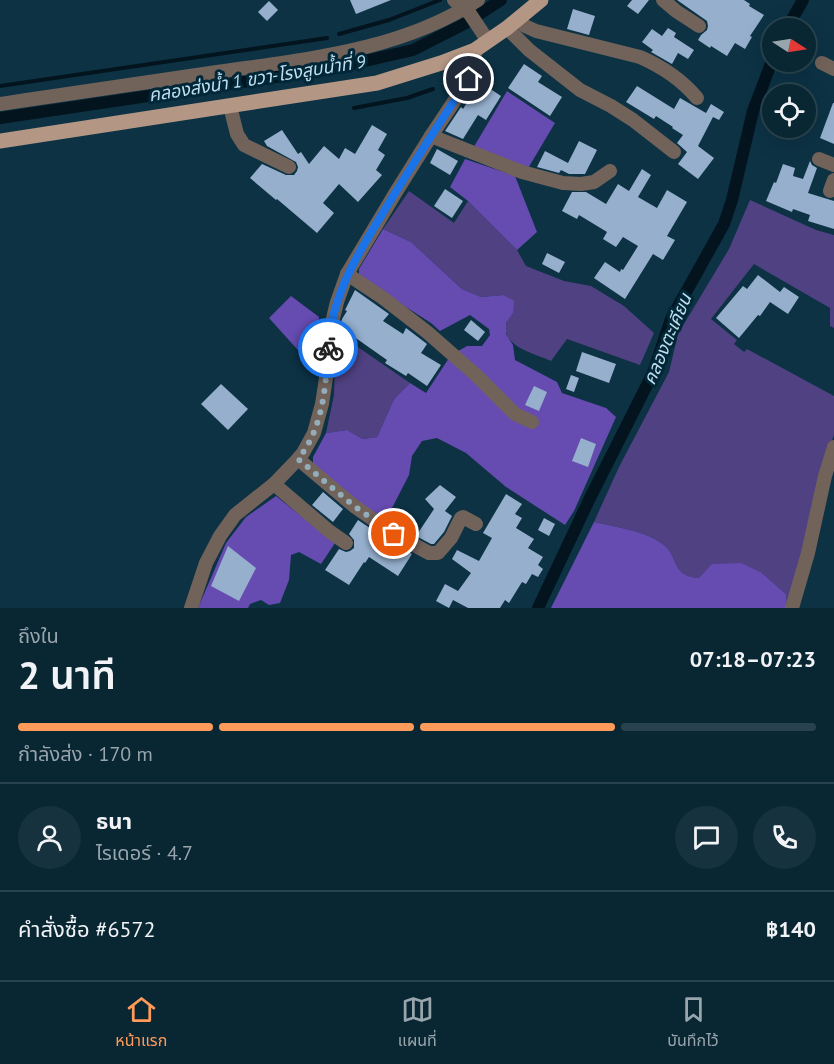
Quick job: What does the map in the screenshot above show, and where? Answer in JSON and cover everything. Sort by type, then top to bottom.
[{"type":"main road","points":[[0,141],[377,82],[432,66],[475,50],[484,35],[512,24],[541,0]]},
{"type":"street","points":[[0,104],[262,65],[370,46],[402,37],[478,0]]},
{"type":"street","points":[[663,0],[699,26]]},
{"type":"street","points":[[463,8],[484,35]]},
{"type":"street","points":[[512,24],[640,57],[655,63],[677,77],[697,98]]},
{"type":"street","points":[[512,24],[530,50],[580,90],[633,120],[674,152]]},
{"type":"street","points":[[191,608],[206,562],[220,536],[235,515],[274,484],[298,459],[314,433],[322,404],[329,336],[347,274],[430,136],[469,79],[475,63],[475,50]]},
{"type":"street","points":[[230,106],[237,134],[244,145],[289,167]]},
{"type":"street","points":[[430,136],[522,172],[562,183],[594,182],[610,171]]},
{"type":"street","points":[[819,159],[834,165]]},
{"type":"street","points":[[347,274],[427,332],[476,375],[515,414],[532,422]]},
{"type":"street","points":[[792,608],[834,447]]},
{"type":"street","points":[[298,459],[354,506],[413,546],[429,553],[438,553],[451,538],[461,518],[476,524]]},
{"type":"street","points":[[274,484],[346,543]]},
{"type":"shaded area","points":[[507,91],[555,123],[527,170],[472,150]]},
{"type":"shaded area","points":[[465,159],[515,176],[537,232],[517,250],[468,201],[450,187]]},
{"type":"shaded area","points":[[409,191],[454,223],[468,201],[517,250],[526,266],[564,281],[591,286],[624,306],[654,333],[640,365],[567,339],[551,361],[521,349],[509,339],[506,333],[507,322],[513,313],[503,295],[481,297],[462,289],[411,242],[383,229]]},
{"type":"shaded area","points":[[750,200],[816,230],[834,235],[834,328],[830,326],[830,308],[754,264],[711,319],[737,340],[734,344],[744,352],[747,349],[834,396],[834,435],[822,468],[800,564],[787,606],[786,594],[762,573],[699,578],[690,576],[680,570],[669,550],[657,540],[631,530],[594,522],[619,467],[669,372],[678,334],[729,249]]},
{"type":"shaded area","points":[[383,229],[411,242],[462,289],[481,297],[503,295],[514,301],[513,313],[506,323],[506,334],[513,345],[515,360],[557,382],[562,393],[606,408],[616,417],[574,511],[565,525],[506,487],[466,453],[437,438],[422,441],[412,456],[409,475],[391,510],[376,517],[313,465],[313,457],[326,433],[347,430],[363,439],[377,437],[394,399],[410,383],[426,393],[451,355],[467,346],[482,346],[490,335],[489,329],[470,315],[440,331],[359,277],[359,269]]},
{"type":"shaded area","points":[[291,296],[319,317],[315,369],[269,318]]},
{"type":"shaded area","points":[[339,334],[410,383],[394,399],[377,437],[363,439],[347,430],[326,433],[334,395],[335,357]]},
{"type":"shaded area","points":[[276,496],[335,543],[321,564],[299,552],[291,555],[289,580],[280,603],[269,605],[261,600],[250,604],[248,608],[198,608],[226,543],[246,517]]},
{"type":"shaded area","points":[[594,522],[631,530],[657,540],[669,550],[680,570],[690,576],[699,578],[712,564],[741,563],[762,573],[786,594],[787,606],[786,608],[551,608]]},
{"type":"building","points":[[350,0],[391,0],[356,14]]},
{"type":"building","points":[[632,0],[649,0],[638,14],[627,6]]},
{"type":"building","points":[[677,0],[744,0],[764,15],[750,36],[752,37],[745,49],[735,43],[727,56],[698,40],[707,30],[707,21]]},
{"type":"building","points":[[269,1],[278,10],[267,21],[258,12]]},
{"type":"building","points":[[573,9],[595,16],[589,35],[567,29]]},
{"type":"building","points":[[668,28],[676,33],[674,37],[694,50],[688,59],[678,53],[672,64],[651,52],[653,50],[642,42],[652,29],[662,36]]},
{"type":"building","points":[[524,64],[542,76],[538,82],[562,97],[550,116],[508,88]]},
{"type":"building","points":[[480,82],[501,96],[486,120],[478,115],[463,139],[445,131],[461,107],[463,109]]},
{"type":"building","points":[[637,86],[674,109],[680,98],[706,113],[711,104],[724,112],[719,120],[713,117],[698,146],[714,158],[698,179],[678,164],[687,152],[677,143],[683,135],[656,116],[654,119],[626,102]]},
{"type":"building","points":[[834,103],[834,144],[820,138]]},
{"type":"building","points":[[372,125],[387,134],[378,150],[385,155],[376,170],[382,175],[358,202],[339,184],[323,203],[334,213],[317,233],[250,178],[262,164],[286,175],[294,175],[297,171],[296,162],[267,146],[264,141],[282,130],[298,154],[301,152],[309,164],[324,146],[339,159],[345,148],[355,154]]},
{"type":"building","points":[[579,141],[597,150],[585,174],[569,174],[561,170],[559,173],[537,167],[545,151],[568,163]]},
{"type":"building","points":[[437,149],[458,161],[450,175],[430,163]]},
{"type":"building","points":[[810,161],[817,168],[808,193],[834,201],[834,229],[808,221],[810,215],[793,209],[792,212],[766,201],[783,164],[795,168],[793,176],[803,179]]},
{"type":"building","points":[[642,169],[651,175],[638,197],[657,208],[667,190],[687,202],[667,236],[675,240],[663,260],[653,254],[625,299],[594,278],[605,262],[620,272],[621,269],[623,270],[638,246],[623,237],[616,247],[603,239],[607,232],[579,215],[577,219],[562,211],[572,192],[586,192],[606,204],[618,184],[629,191]]},
{"type":"building","points":[[445,189],[463,201],[452,218],[434,206]]},
{"type":"building","points":[[547,253],[565,262],[559,273],[542,264]]},
{"type":"building","points":[[758,275],[780,292],[784,287],[799,297],[788,314],[770,302],[739,338],[716,318],[743,286],[747,289]]},
{"type":"building","points":[[355,290],[389,314],[383,321],[403,334],[406,328],[427,344],[421,353],[441,365],[427,386],[408,373],[406,376],[385,363],[387,360],[340,327]]},
{"type":"building","points":[[471,320],[485,332],[478,341],[464,330]]},
{"type":"building","points":[[582,352],[616,364],[609,383],[576,371]]},
{"type":"building","points":[[571,375],[579,378],[574,392],[566,389]]},
{"type":"building","points":[[221,384],[248,409],[228,430],[201,404]]},
{"type":"building","points":[[534,386],[547,392],[539,411],[525,405]]},
{"type":"building","points":[[581,438],[596,444],[588,467],[572,461]]},
{"type":"building","points":[[440,485],[456,497],[445,511],[452,516],[444,532],[434,544],[431,544],[416,536],[434,509],[425,499]]},
{"type":"building","points":[[323,492],[343,509],[333,522],[312,505]]},
{"type":"building","points":[[506,494],[522,504],[515,514],[522,518],[516,528],[534,539],[528,548],[543,557],[538,565],[543,569],[538,577],[532,574],[526,584],[522,582],[509,603],[505,600],[500,608],[468,608],[453,600],[449,608],[436,601],[445,584],[458,591],[471,573],[452,559],[457,550],[479,561],[492,538],[483,533]]},
{"type":"building","points":[[544,518],[555,524],[549,536],[538,530]]},
{"type":"building","points":[[358,520],[412,554],[398,576],[369,557],[349,585],[325,570],[339,549],[346,552],[354,548],[354,540],[349,534]]},
{"type":"building","points":[[228,546],[256,568],[239,601],[211,586]]},
{"type":"waterway","points":[[339,34],[389,20],[440,0]]},
{"type":"waterway","name":"คลองส่งน้ำ 1 ขวา-โรงสูบน้ำที่ 9","points":[[0,118],[330,69],[413,50],[464,24],[501,0]]},
{"type":"waterway","name":"คลองตะเคียน","points":[[793,18],[803,0]]},
{"type":"waterway","points":[[0,86],[327,38]]},
{"type":"waterway","name":"คลองตะเคียน","points":[[538,608],[653,373],[671,319],[724,224],[753,111],[768,72]]},
{"type":"waterway","points":[[354,108],[407,98],[433,89]]},
{"type":"way so far","points":[[328,348],[322,404],[314,433],[298,459],[354,506],[394,534]]},
{"type":"route","points":[[328,348],[337,302],[347,274],[430,136],[469,79]]}]
